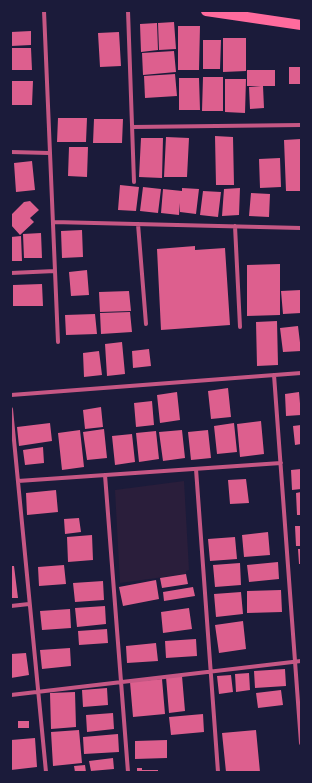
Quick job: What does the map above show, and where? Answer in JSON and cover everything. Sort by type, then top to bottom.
[{"type":"main road","points":[[206,11],[301,25]]},
{"type":"street","points":[[44,11],[58,342]]},
{"type":"street","points":[[128,11],[134,182]]},
{"type":"street","points":[[132,127],[301,125]]},
{"type":"street","points":[[11,152],[50,153]]},
{"type":"street","points":[[53,222],[301,228]]},
{"type":"street","points":[[138,224],[146,324]]},
{"type":"street","points":[[235,226],[240,327]]},
{"type":"street","points":[[11,273],[55,271]]},
{"type":"street","points":[[11,395],[301,373]]},
{"type":"street","points":[[274,375],[301,743]]},
{"type":"street","points":[[11,409],[37,692],[46,772]]},
{"type":"street","points":[[18,481],[281,463]]},
{"type":"street","points":[[196,469],[218,772]]},
{"type":"street","points":[[105,475],[128,772]]},
{"type":"street","points":[[11,606],[29,604]]},
{"type":"street","points":[[11,695],[301,660]]},
{"type":"shaded area","points":[[184,481],[189,570],[186,571],[186,574],[120,583],[115,490]]},
{"type":"building","points":[[174,22],[176,49],[159,50],[158,23]]},
{"type":"building","points":[[157,23],[158,50],[141,52],[140,24]]},
{"type":"building","points":[[178,26],[200,26],[199,70],[178,70]]},
{"type":"building","points":[[31,31],[31,45],[11,46],[11,32]]},
{"type":"building","points":[[119,32],[121,66],[100,67],[98,33]]},
{"type":"building","points":[[223,38],[246,38],[246,71],[223,72]]},
{"type":"building","points":[[203,40],[221,40],[220,69],[203,69]]},
{"type":"building","points":[[11,48],[31,48],[32,70],[11,70]]},
{"type":"building","points":[[174,51],[176,72],[143,75],[142,53]]},
{"type":"building","points":[[289,67],[301,67],[301,84],[289,84]]},
{"type":"building","points":[[247,70],[275,70],[275,86],[263,86],[264,108],[250,109],[249,87],[261,86],[247,86]]},
{"type":"building","points":[[175,74],[177,96],[145,98],[144,76]]},
{"type":"building","points":[[203,77],[223,77],[223,111],[202,111]]},
{"type":"building","points":[[179,78],[199,78],[200,110],[179,110]]},
{"type":"building","points":[[225,79],[246,79],[245,113],[225,112]]},
{"type":"building","points":[[11,81],[33,81],[32,105],[11,105]]},
{"type":"building","points":[[58,118],[87,118],[86,142],[57,142]]},
{"type":"building","points":[[94,119],[123,119],[122,143],[93,143]]},
{"type":"building","points":[[215,136],[233,137],[234,185],[216,185]]},
{"type":"building","points":[[166,137],[189,138],[187,177],[164,177]]},
{"type":"building","points":[[141,138],[163,138],[162,178],[139,177]]},
{"type":"building","points":[[301,139],[301,191],[286,191],[284,140]]},
{"type":"building","points":[[69,147],[88,147],[87,177],[68,176]]},
{"type":"building","points":[[280,158],[281,187],[260,188],[259,159]]},
{"type":"building","points":[[32,161],[35,190],[16,192],[14,163]]},
{"type":"building","points":[[120,185],[139,187],[136,211],[118,210]]},
{"type":"building","points":[[143,187],[161,189],[158,213],[140,211]]},
{"type":"building","points":[[182,188],[199,189],[196,214],[180,212],[180,203],[179,215],[161,213],[163,189],[182,191]]},
{"type":"building","points":[[240,188],[239,215],[222,216],[224,189]]},
{"type":"building","points":[[203,191],[221,192],[218,217],[200,215]]},
{"type":"building","points":[[251,193],[270,194],[269,217],[249,216]]},
{"type":"building","points":[[30,201],[39,210],[30,218],[34,222],[20,235],[11,225],[11,215],[24,202]]},
{"type":"building","points":[[82,230],[83,257],[62,258],[61,231]]},
{"type":"building","points":[[41,233],[42,258],[24,258],[23,234]]},
{"type":"building","points":[[21,236],[22,261],[11,261],[11,237]]},
{"type":"building","points":[[195,246],[195,250],[225,248],[230,325],[161,330],[157,249]]},
{"type":"building","points":[[280,264],[280,315],[247,316],[247,265]]},
{"type":"building","points":[[87,270],[89,295],[71,296],[69,272]]},
{"type":"building","points":[[42,284],[43,306],[13,306],[13,285]]},
{"type":"building","points":[[301,290],[301,313],[283,314],[281,291]]},
{"type":"building","points":[[129,291],[131,311],[100,312],[99,292]]},
{"type":"building","points":[[130,312],[132,332],[101,334],[100,313]]},
{"type":"building","points":[[95,314],[97,334],[66,335],[65,315]]},
{"type":"building","points":[[277,321],[278,365],[257,366],[256,322]]},
{"type":"building","points":[[298,326],[301,351],[283,352],[280,328]]},
{"type":"building","points":[[122,342],[125,374],[107,376],[105,344]]},
{"type":"building","points":[[149,349],[151,366],[133,368],[132,351]]},
{"type":"building","points":[[99,351],[102,375],[84,377],[83,353]]},
{"type":"building","points":[[228,388],[231,417],[211,419],[208,391]]},
{"type":"building","points":[[177,392],[180,420],[160,423],[157,395]]},
{"type":"building","points":[[299,392],[301,415],[286,416],[285,394]]},
{"type":"building","points":[[152,401],[154,425],[136,427],[134,403]]},
{"type":"building","points":[[101,407],[103,427],[85,429],[83,410]]},
{"type":"building","points":[[261,421],[264,454],[240,457],[237,424]]},
{"type":"building","points":[[50,423],[52,441],[19,446],[17,427]]},
{"type":"building","points":[[234,423],[237,452],[217,454],[214,426]]},
{"type":"building","points":[[301,425],[301,444],[295,445],[293,426]]},
{"type":"building","points":[[104,429],[107,458],[87,460],[83,432]]},
{"type":"building","points":[[80,430],[84,467],[62,470],[58,433]]},
{"type":"building","points":[[182,430],[185,458],[163,461],[159,432]]},
{"type":"building","points":[[208,430],[211,458],[191,460],[188,432]]},
{"type":"building","points":[[156,431],[159,459],[139,462],[136,433]]},
{"type":"building","points":[[132,434],[135,462],[115,465],[112,436]]},
{"type":"building","points":[[43,447],[44,463],[25,465],[23,450]]},
{"type":"building","points":[[301,469],[301,489],[292,490],[291,470]]},
{"type":"building","points":[[246,479],[249,503],[230,504],[228,480]]},
{"type":"building","points":[[56,490],[58,512],[27,515],[26,493]]},
{"type":"building","points":[[301,492],[301,515],[297,515],[296,493]]},
{"type":"building","points":[[79,518],[81,532],[65,534],[64,519]]},
{"type":"building","points":[[295,526],[301,526],[301,546],[296,546]]},
{"type":"building","points":[[268,532],[270,555],[244,557],[242,535]]},
{"type":"building","points":[[92,535],[93,560],[68,562],[67,537]]},
{"type":"building","points":[[235,537],[237,559],[210,561],[208,539]]},
{"type":"building","points":[[298,549],[301,549],[301,564],[299,564]]},
{"type":"building","points":[[278,562],[279,579],[249,582],[247,565]]},
{"type":"building","points":[[240,563],[241,585],[215,587],[213,565]]},
{"type":"building","points":[[64,565],[66,584],[39,586],[38,567]]},
{"type":"building","points":[[11,566],[14,566],[18,598],[11,598]]},
{"type":"building","points":[[186,574],[188,584],[162,588],[160,578]]},
{"type":"building","points":[[156,580],[159,599],[123,606],[119,587]]},
{"type":"building","points":[[103,581],[104,600],[75,602],[73,583]]},
{"type":"building","points":[[193,587],[195,596],[164,601],[163,592]]},
{"type":"building","points":[[281,590],[282,612],[247,613],[247,591]]},
{"type":"building","points":[[241,592],[243,614],[216,617],[214,594]]},
{"type":"building","points":[[105,606],[106,624],[77,627],[75,608]]},
{"type":"building","points":[[189,608],[192,629],[163,633],[161,612]]},
{"type":"building","points":[[70,609],[71,628],[42,630],[40,611]]},
{"type":"building","points":[[243,621],[246,649],[219,653],[215,625]]},
{"type":"building","points":[[107,629],[108,643],[79,645],[78,631]]},
{"type":"building","points":[[196,639],[197,656],[166,658],[165,641]]},
{"type":"building","points":[[156,643],[158,661],[127,663],[126,646]]},
{"type":"building","points":[[70,648],[71,666],[42,669],[40,650]]},
{"type":"building","points":[[26,653],[29,675],[11,678],[11,654]]},
{"type":"building","points":[[285,669],[286,686],[255,688],[254,671]]},
{"type":"building","points":[[249,673],[250,690],[236,692],[235,674]]},
{"type":"building","points":[[231,675],[233,692],[219,694],[217,676]]},
{"type":"building","points":[[182,676],[185,711],[169,713],[166,677]]},
{"type":"building","points":[[162,679],[165,714],[133,717],[130,682]]},
{"type":"building","points":[[107,688],[108,705],[83,707],[82,690]]},
{"type":"building","points":[[281,690],[283,705],[258,708],[256,693]]},
{"type":"building","points":[[75,692],[76,727],[51,729],[50,693]]},
{"type":"building","points":[[113,713],[114,729],[87,732],[86,715]]},
{"type":"building","points":[[203,714],[204,732],[171,735],[169,717]]},
{"type":"building","points":[[18,721],[29,721],[29,728],[18,728]]},
{"type":"building","points":[[79,730],[82,763],[53,766],[51,732]]},
{"type":"building","points":[[256,730],[260,772],[226,772],[222,733]]},
{"type":"building","points":[[118,734],[119,752],[84,754],[83,737]]},
{"type":"building","points":[[35,738],[37,767],[11,770],[11,740]]},
{"type":"building","points":[[167,740],[167,758],[135,759],[135,741]]},
{"type":"building","points":[[113,758],[114,769],[91,771],[89,761]]},
{"type":"building","points":[[85,765],[86,772],[75,772],[74,766]]},
{"type":"building","points":[[137,768],[142,768],[142,770],[158,770],[158,772],[137,772]]}]
